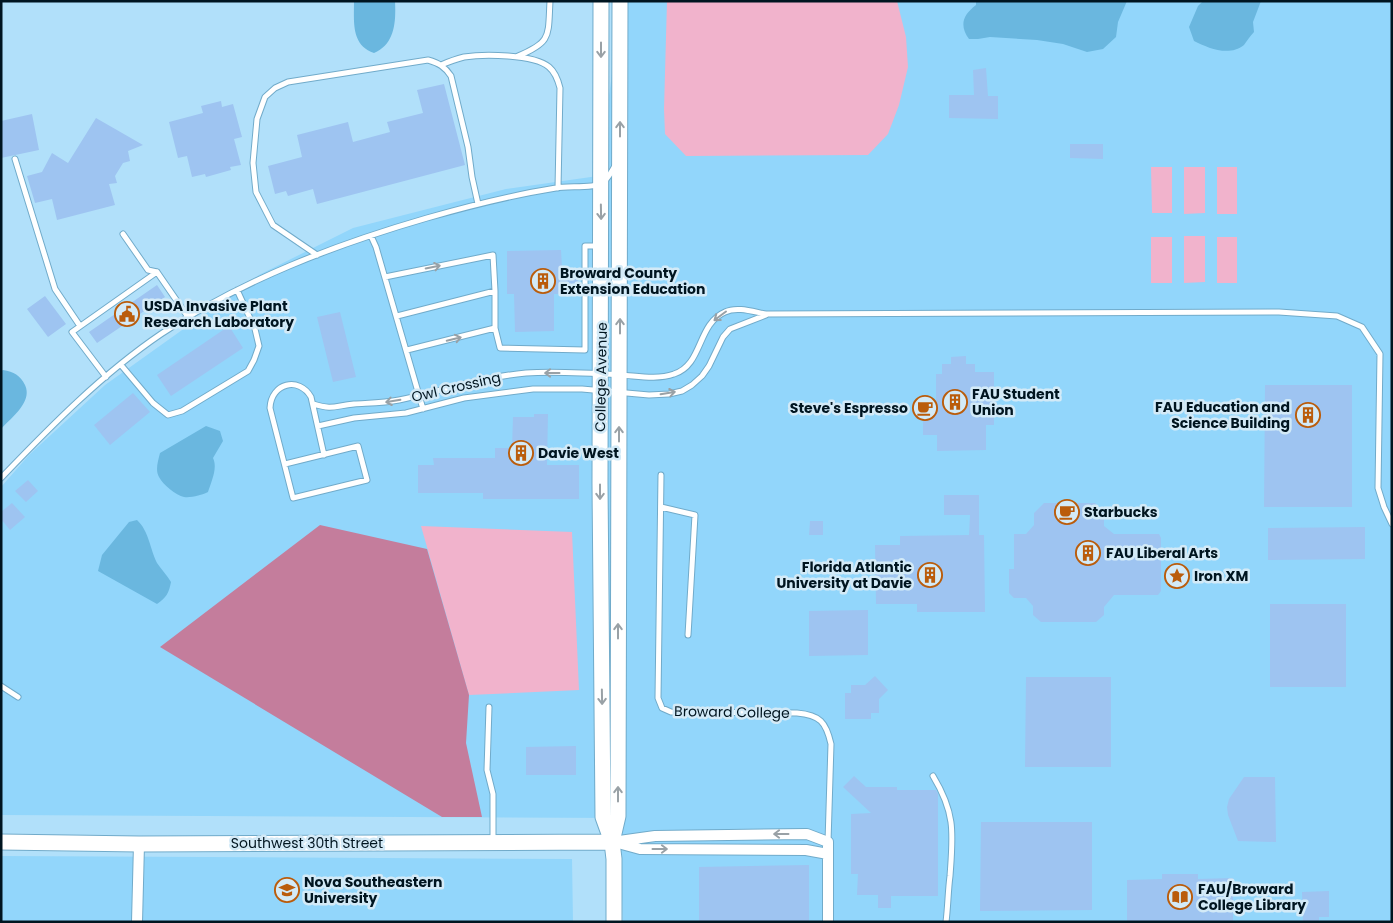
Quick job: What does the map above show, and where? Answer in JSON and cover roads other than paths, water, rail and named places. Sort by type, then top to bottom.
[{"type":"street","name":"College Avenue","points":[[601,1],[600,390],[603,817],[612,842],[614,858],[614,922]]},
{"type":"street","name":"College Avenue","points":[[612,842],[618,816],[620,1]]},
{"type":"street","points":[[612,842],[654,836],[807,834],[828,842]]},
{"type":"street","name":"Southwest 30th Street","points":[[1,842],[139,844],[612,842]]},
{"type":"street","points":[[612,842],[640,849],[806,850],[828,854]]},
{"type":"street","name":"Broward College","points":[[828,842],[828,922]]},
{"type":"street","points":[[137,922],[139,844]]},
{"type":"lane","points":[[515,57],[536,49],[547,36],[550,1]]},
{"type":"lane","points":[[441,65],[461,58],[477,56],[515,57],[528,58],[550,68],[558,79],[560,88],[558,188]]},
{"type":"lane","points":[[317,255],[274,225],[256,192],[253,163],[257,119],[265,97],[275,88],[288,82],[428,60],[437,62],[446,68],[452,76],[468,147],[478,204]]},
{"type":"lane","points":[[1,478],[43,434],[106,376],[161,334],[222,297],[276,271],[317,255],[371,236],[478,204],[558,188],[600,185],[609,176],[616,164],[620,149]]},
{"type":"lane","points":[[15,159],[55,288],[80,326]]},
{"type":"lane","points":[[123,234],[148,270],[157,272],[188,317]]},
{"type":"lane","points":[[371,236],[407,350],[423,409]]},
{"type":"lane","points":[[385,277],[493,255],[495,328],[500,348],[584,350],[585,246],[601,246]]},
{"type":"lane","points":[[106,376],[72,332],[157,272]]},
{"type":"lane","points":[[122,364],[153,403],[168,415],[182,411],[248,371],[259,346],[255,330],[237,290]]},
{"type":"lane","points":[[396,316],[494,291]]},
{"type":"lane","name":"Owl Crossing","points":[[313,404],[329,408],[352,404],[386,402],[485,378],[528,373],[662,377],[685,369],[692,360],[709,326],[725,311],[739,310],[766,314]]},
{"type":"lane","points":[[766,314],[1279,312],[1337,316],[1362,327],[1380,354],[1378,488],[1392,524]]},
{"type":"lane","name":"Owl Crossing","points":[[318,426],[354,418],[393,416],[464,398],[508,391],[555,388],[649,395],[682,391],[702,376],[723,337],[730,329],[766,314]]},
{"type":"lane","points":[[407,350],[495,328]]},
{"type":"lane","points":[[284,464],[324,455],[358,446],[367,480],[293,498],[284,464],[270,408],[270,400],[282,386],[291,384],[308,391],[313,404],[324,455]]},
{"type":"lane","name":"Broward College","points":[[661,475],[658,698],[662,708],[671,712],[797,713],[811,714],[820,719],[828,731],[831,744],[828,842]]},
{"type":"lane","points":[[661,507],[695,515],[688,635]]},
{"type":"lane","points":[[1,686],[18,697]]},
{"type":"lane","points":[[489,707],[487,770],[493,794],[493,842]]},
{"type":"lane","points":[[933,776],[943,793],[949,810],[953,834],[946,922]]},
{"type":"place","name":"Broward County Extension Education","points":[[543,281]]},
{"type":"place","name":"USDA Invasive Plant Research Laboratory","points":[[127,314]]},
{"type":"place","name":"FAU Student Union","points":[[955,402]]},
{"type":"place","name":"Steve's Espresso","points":[[925,408]]},
{"type":"place","name":"FAU Education and Science Building","points":[[1308,415]]},
{"type":"place","name":"Davie West","points":[[521,453]]},
{"type":"place","name":"Starbucks","points":[[1067,512]]},
{"type":"place","name":"FAU Liberal Arts","points":[[1088,553]]},
{"type":"place","name":"Florida Atlantic University at Davie","points":[[930,575]]},
{"type":"place","name":"Iron XM","points":[[1177,576]]},
{"type":"place","name":"Nova Southeastern University","points":[[287,890]]},
{"type":"place","name":"FAU/Broward College Library","points":[[1180,897]]}]
